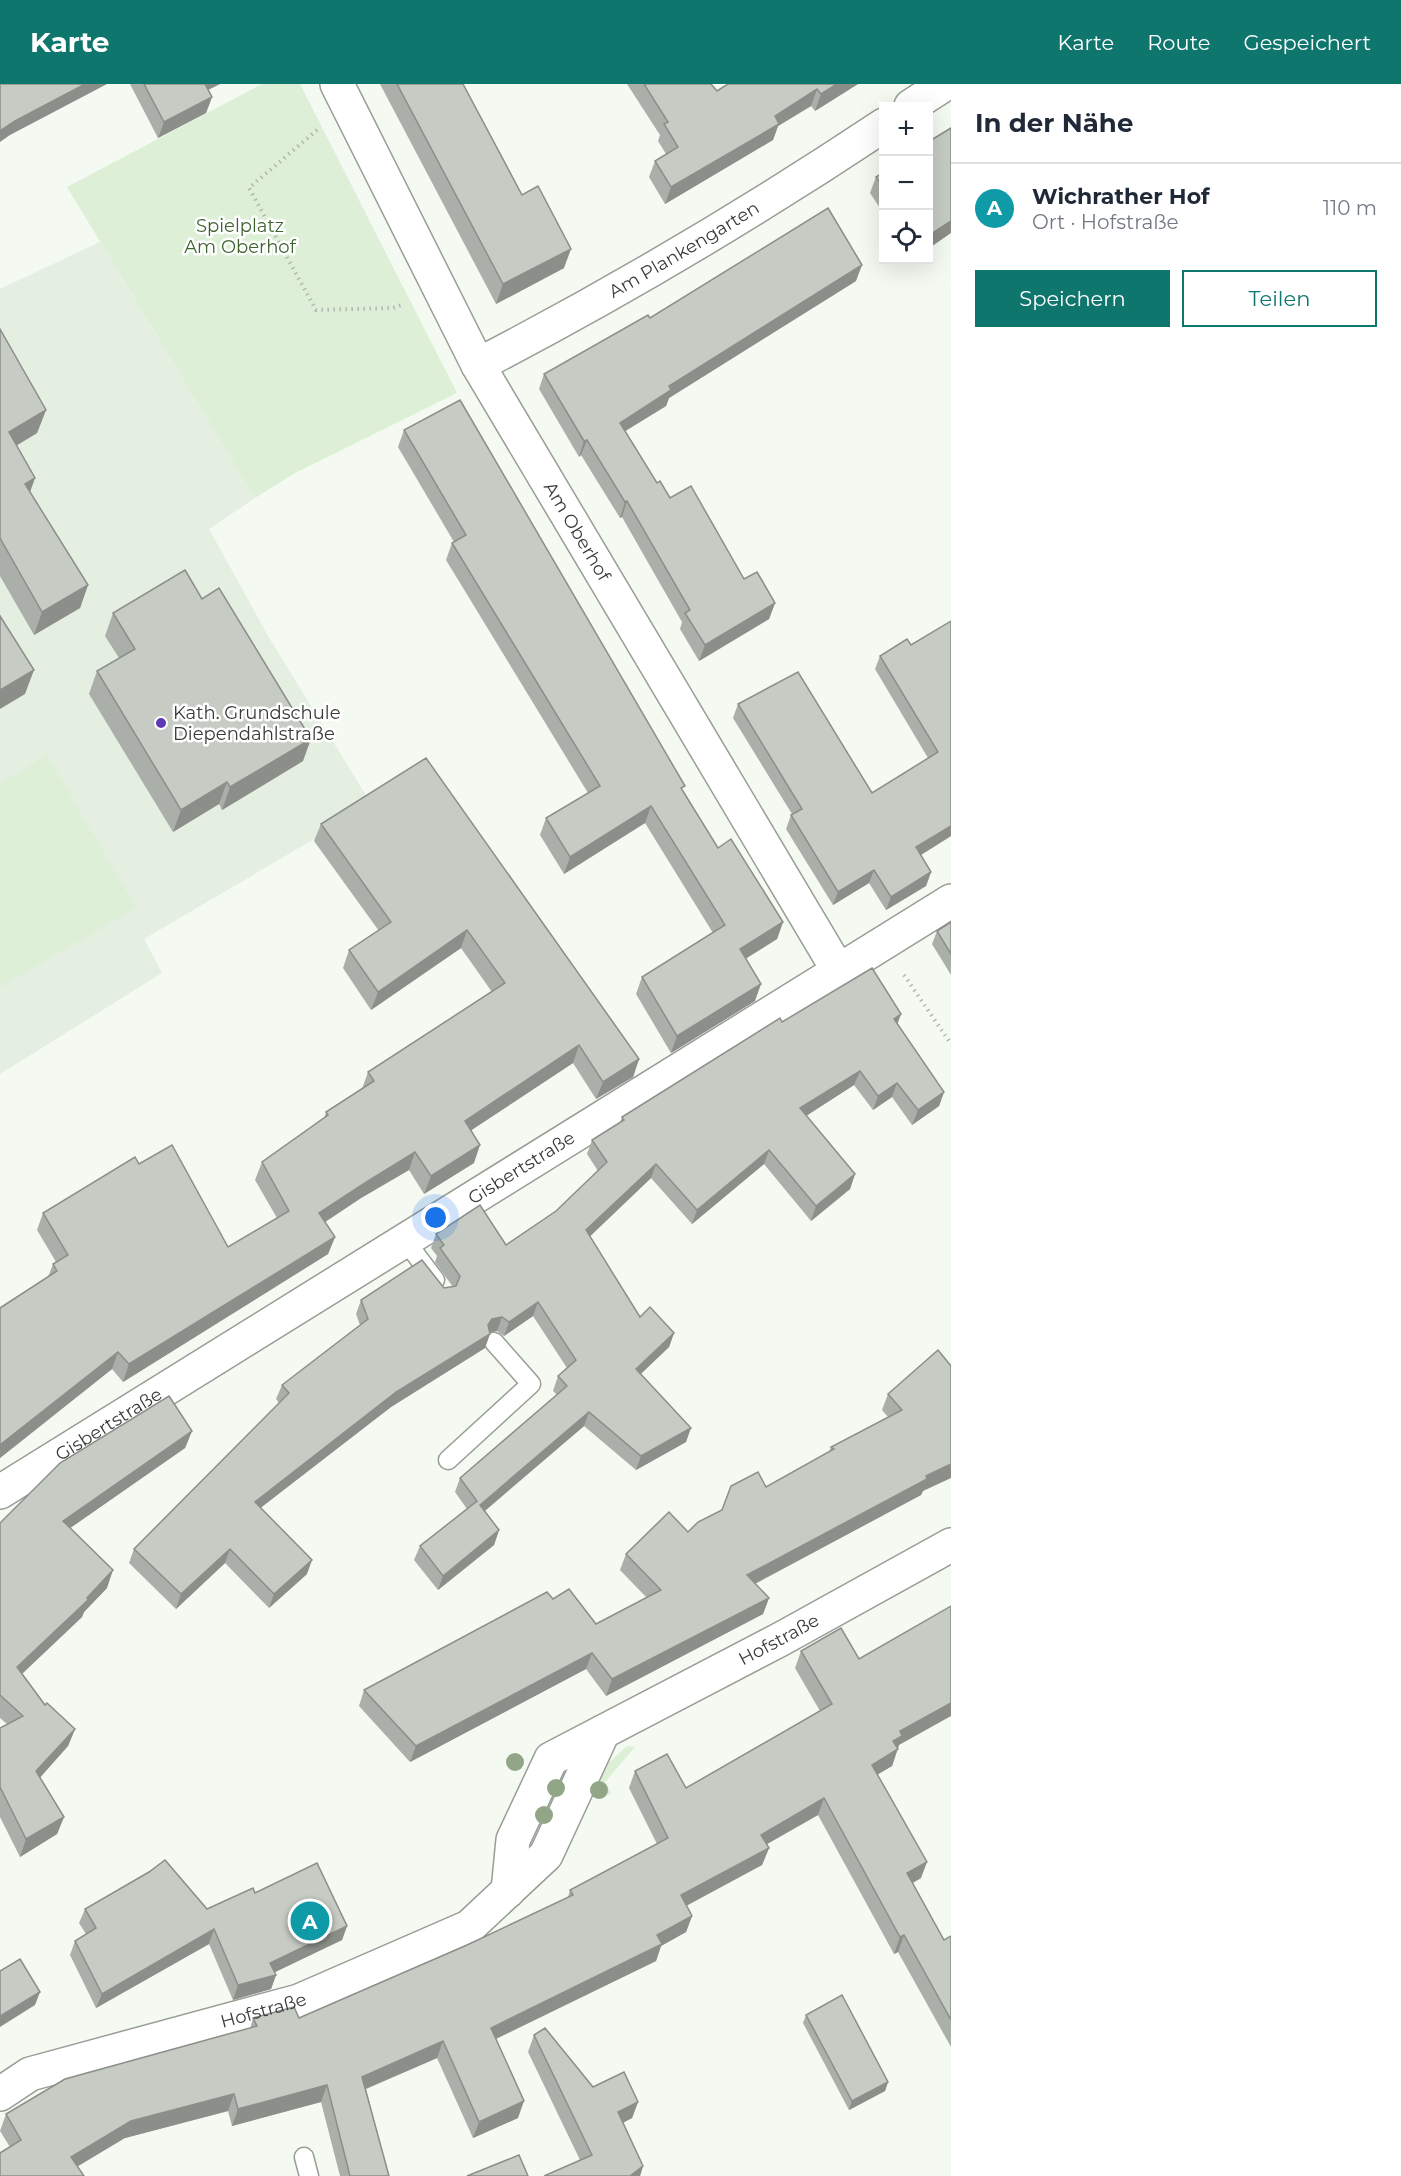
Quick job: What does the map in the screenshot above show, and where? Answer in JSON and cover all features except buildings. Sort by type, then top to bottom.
[{"type":"street","points":[[917,102],[945,84]]},
{"type":"street","name":"Am Oberhof","points":[[342,94],[478,366],[838,970]]},
{"type":"street","name":"Am Plankengarten","points":[[478,366],[535,336],[704,237],[879,128]]},
{"type":"street","name":"Gisbertstraße","points":[[0,1492],[951,901]]},
{"type":"street","name":"Hofstraße","points":[[0,2094],[30,2074],[299,2001],[469,1927],[508,1891],[513,1840],[551,1759],[951,1545]]},
{"type":"lane","points":[[404,1239],[444,1292]]},
{"type":"lane","points":[[448,1460],[531,1384],[494,1342]]},
{"type":"lane","points":[[304,2157],[309,2176]]},
{"type":"path","points":[[342,94],[249,188],[316,310],[393,308],[438,290]]},
{"type":"path","points":[[884,942],[951,1044]]},
{"type":"shaded area","name":"Kath. Grundschule Diependahlstraße","points":[[100,242],[255,498],[209,529],[271,641],[372,805],[144,939],[162,973],[0,1074],[0,289]]},
{"type":"green space","name":"Spielplatz Am Oberhof","points":[[262,84],[300,84],[457,393],[295,473],[255,498],[67,187]]},
{"type":"green space","points":[[47,755],[136,908],[0,987],[0,783]]},
{"type":"green space","points":[[627,1746],[635,1747],[605,1782],[611,1793],[601,1799],[588,1794],[601,1770]]},
{"type":"place","name":"Kath. Grundschule Diependahlstraße","points":[[161,723]]},
{"type":"place","name":"Wichrather Hof","points":[[310,1921]]}]
